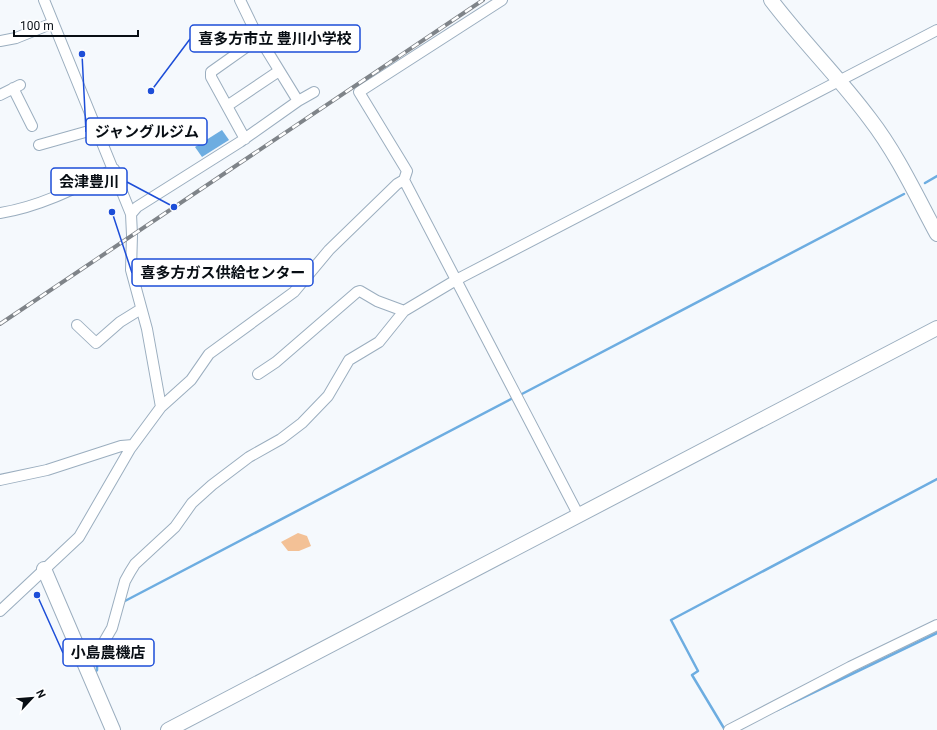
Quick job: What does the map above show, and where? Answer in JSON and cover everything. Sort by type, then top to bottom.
[{"type":"street","points":[[44,0],[131,214],[131,270],[147,329],[161,407]]},
{"type":"street","points":[[240,0],[259,38],[298,101]]},
{"type":"street","points":[[0,611],[79,537],[133,445],[161,407],[191,380],[209,354],[294,292],[329,250],[397,184],[404,180],[407,171],[359,92],[502,0]]},
{"type":"street","points":[[771,0],[788,23],[840,81],[871,119],[903,170],[937,234]]},
{"type":"street","points":[[0,41],[16,38],[53,23]]},
{"type":"street","points":[[86,666],[94,659],[112,628],[125,581],[136,564],[175,527],[192,502],[249,457],[281,439],[302,423],[328,396],[349,360],[379,342],[404,311],[456,280],[937,30]]},
{"type":"street","points":[[245,139],[211,77],[211,72],[259,38]]},
{"type":"street","points":[[227,106],[279,71]]},
{"type":"street","points":[[0,95],[16,86],[32,126]]},
{"type":"street","points":[[131,214],[137,207],[245,139],[298,101],[314,92]]},
{"type":"street","points":[[39,146],[96,129]]},
{"type":"street","points":[[0,213],[22,209],[76,188],[114,169]]},
{"type":"street","points":[[404,180],[578,516]]},
{"type":"street","points":[[258,374],[334,313],[357,292],[360,291],[378,301],[404,311]]},
{"type":"street","points":[[77,325],[96,343],[120,322],[141,309]]},
{"type":"street","points":[[168,730],[937,328]]},
{"type":"street","points":[[0,480],[48,470],[121,446],[133,445]]},
{"type":"street","points":[[44,569],[113,730]]},
{"type":"street","points":[[729,730],[837,674],[937,625]]},
{"type":"shaded area","points":[[298,533],[307,536],[311,546],[299,551],[288,551],[281,542]]},
{"type":"water","points":[[222,130],[229,140],[202,157],[195,147]]},
{"type":"waterway","points":[[925,183],[937,176]]},
{"type":"waterway","points":[[520,395],[904,194]]},
{"type":"waterway","points":[[123,602],[515,397]]},
{"type":"waterway","points":[[725,730],[692,675],[698,671],[671,620],[937,479]]},
{"type":"waterway","points":[[777,710],[937,633]]},
{"type":"waterway","points":[[93,674],[97,670],[97,661]]},
{"type":"railway","points":[[0,324],[483,0]]},
{"type":"place","name":"ジャングルジム","points":[[82,54]]},
{"type":"place","name":"喜多方市立 豊川小学校","points":[[151,91]]},
{"type":"place","name":"会津豊川","points":[[174,207]]},
{"type":"place","name":"喜多方ガス供給センター","points":[[112,212]]},
{"type":"place","name":"小島農機店","points":[[37,595]]}]
